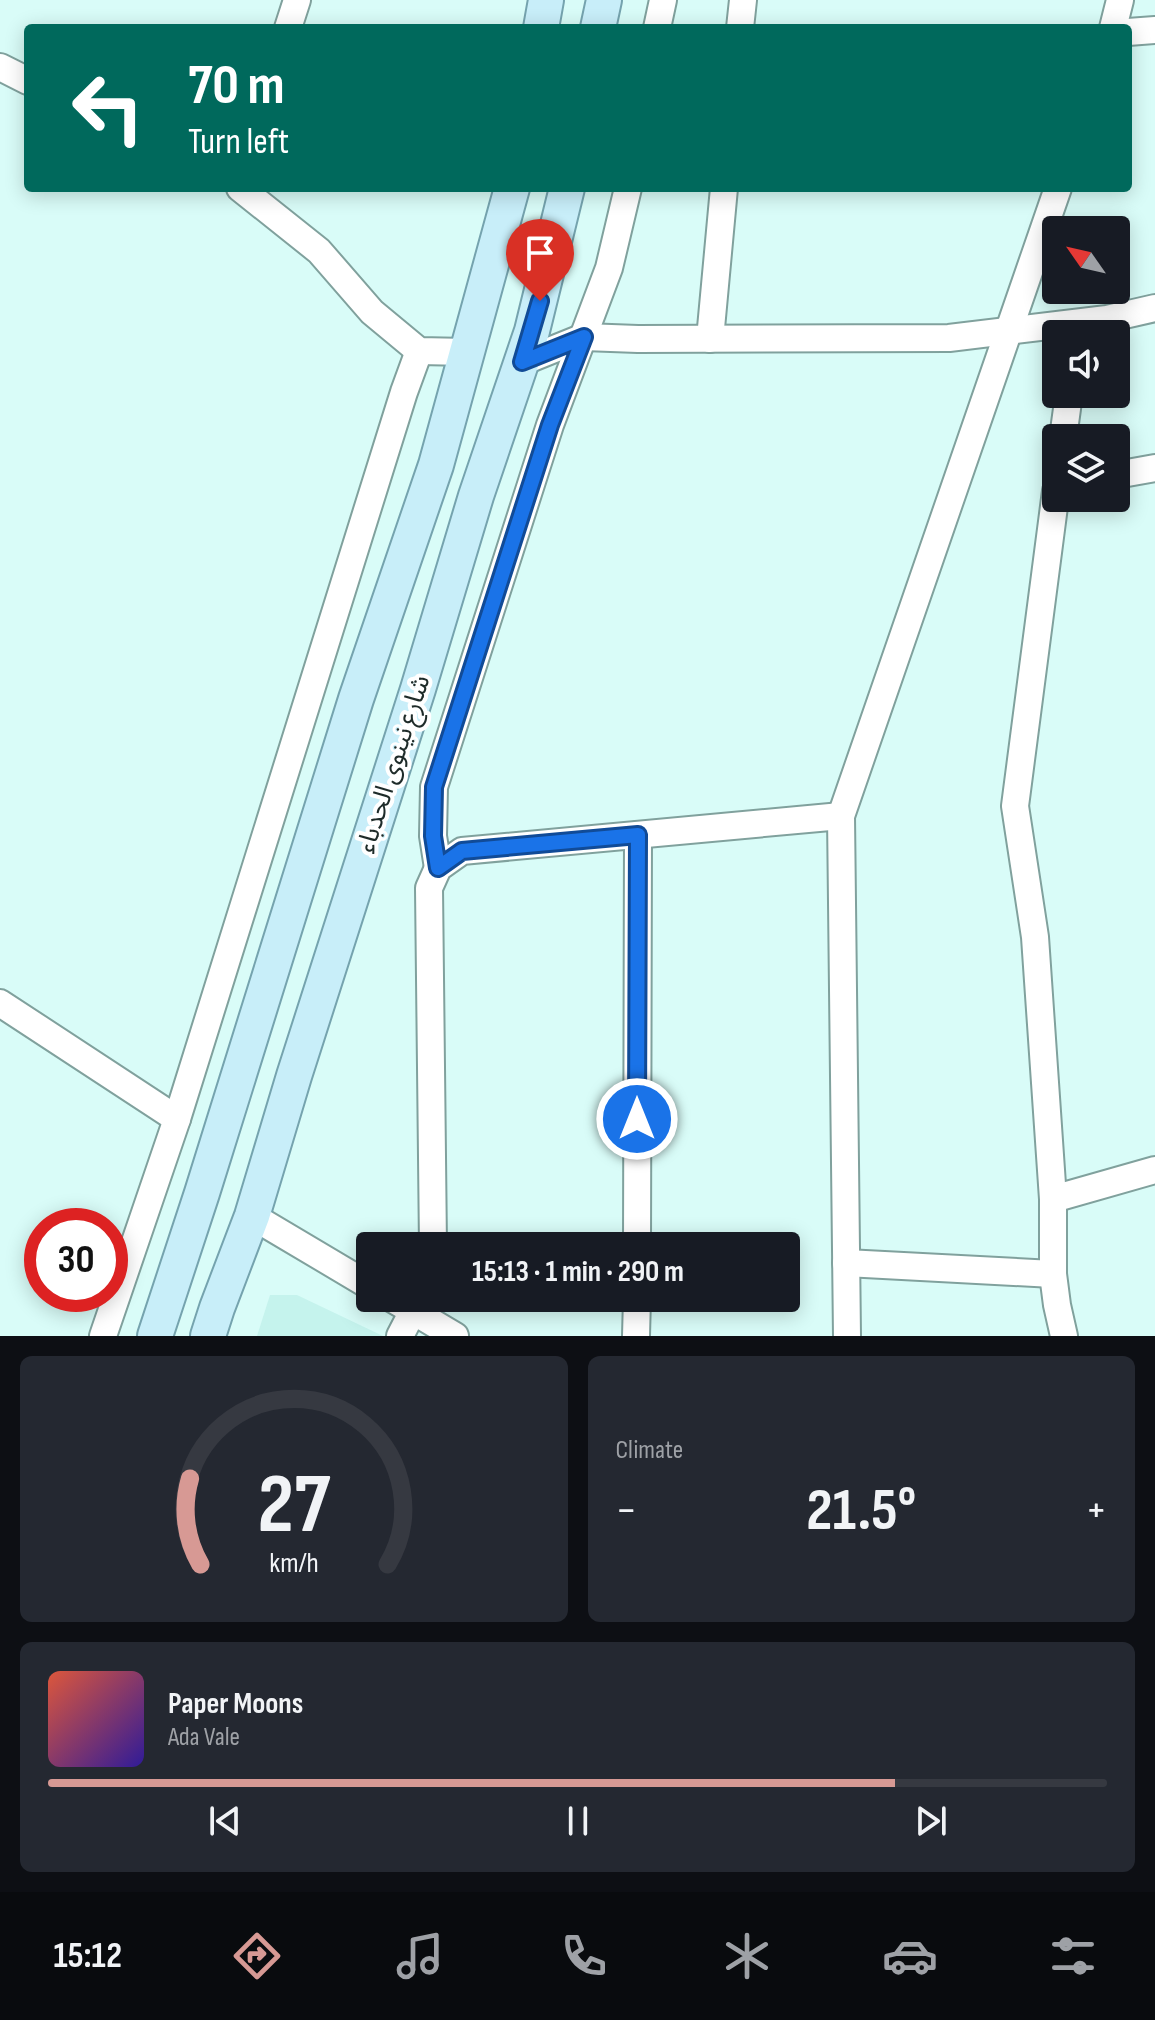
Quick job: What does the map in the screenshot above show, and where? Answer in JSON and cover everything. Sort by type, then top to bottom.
[{"type":"main road","points":[[542,24],[546,0]]},
{"type":"main road","points":[[599,24],[604,0]]},
{"type":"main road","points":[[155,1336],[356,699],[436,465],[511,192]]},
{"type":"main road","name":"شارع نينوى الحدباء","points":[[208,1336],[252,1216],[476,496],[532,331],[566,192]]},
{"type":"street","points":[[289,24],[297,0]]},
{"type":"street","points":[[658,24],[663,0]]},
{"type":"street","points":[[740,24],[743,0]]},
{"type":"street","points":[[1114,24],[1120,0]]},
{"type":"street","points":[[1132,32],[1155,30]]},
{"type":"street","points":[[0,67],[24,79]]},
{"type":"street","points":[[245,192],[319,251],[372,312],[419,351],[468,352]]},
{"type":"street","points":[[438,868],[433,836],[434,787],[550,425],[609,268],[627,192]]},
{"type":"street","points":[[710,339],[724,192]]},
{"type":"street","points":[[847,1336],[841,816],[1057,192]]},
{"type":"street","points":[[1104,320],[1155,308]]},
{"type":"street","points":[[522,362],[584,337],[949,338],[1042,330]]},
{"type":"street","points":[[103,1336],[177,1119],[419,351]]},
{"type":"street","points":[[1130,472],[1155,468]]},
{"type":"street","points":[[1053,512],[1015,806],[1035,937],[1053,1199],[1053,1274],[1064,1336]]},
{"type":"street","points":[[433,1232],[429,888],[438,868],[462,851],[841,816]]},
{"type":"street","points":[[637,1232],[638,835]]},
{"type":"street","points":[[0,1003],[177,1119]]},
{"type":"street","points":[[1053,1199],[1155,1170]]},
{"type":"street","points":[[252,1216],[356,1278]]},
{"type":"street","points":[[846,1263],[1053,1274]]},
{"type":"street","points":[[636,1336],[637,1312]]},
{"type":"street","points":[[400,1336],[425,1313]]},
{"type":"shaded area","points":[[270,1295],[297,1295],[383,1336],[257,1336]]},
{"type":"route","points":[[540,301],[522,362],[584,337],[550,425],[434,787],[433,836],[438,868],[462,851],[638,835],[637,1119]]}]
